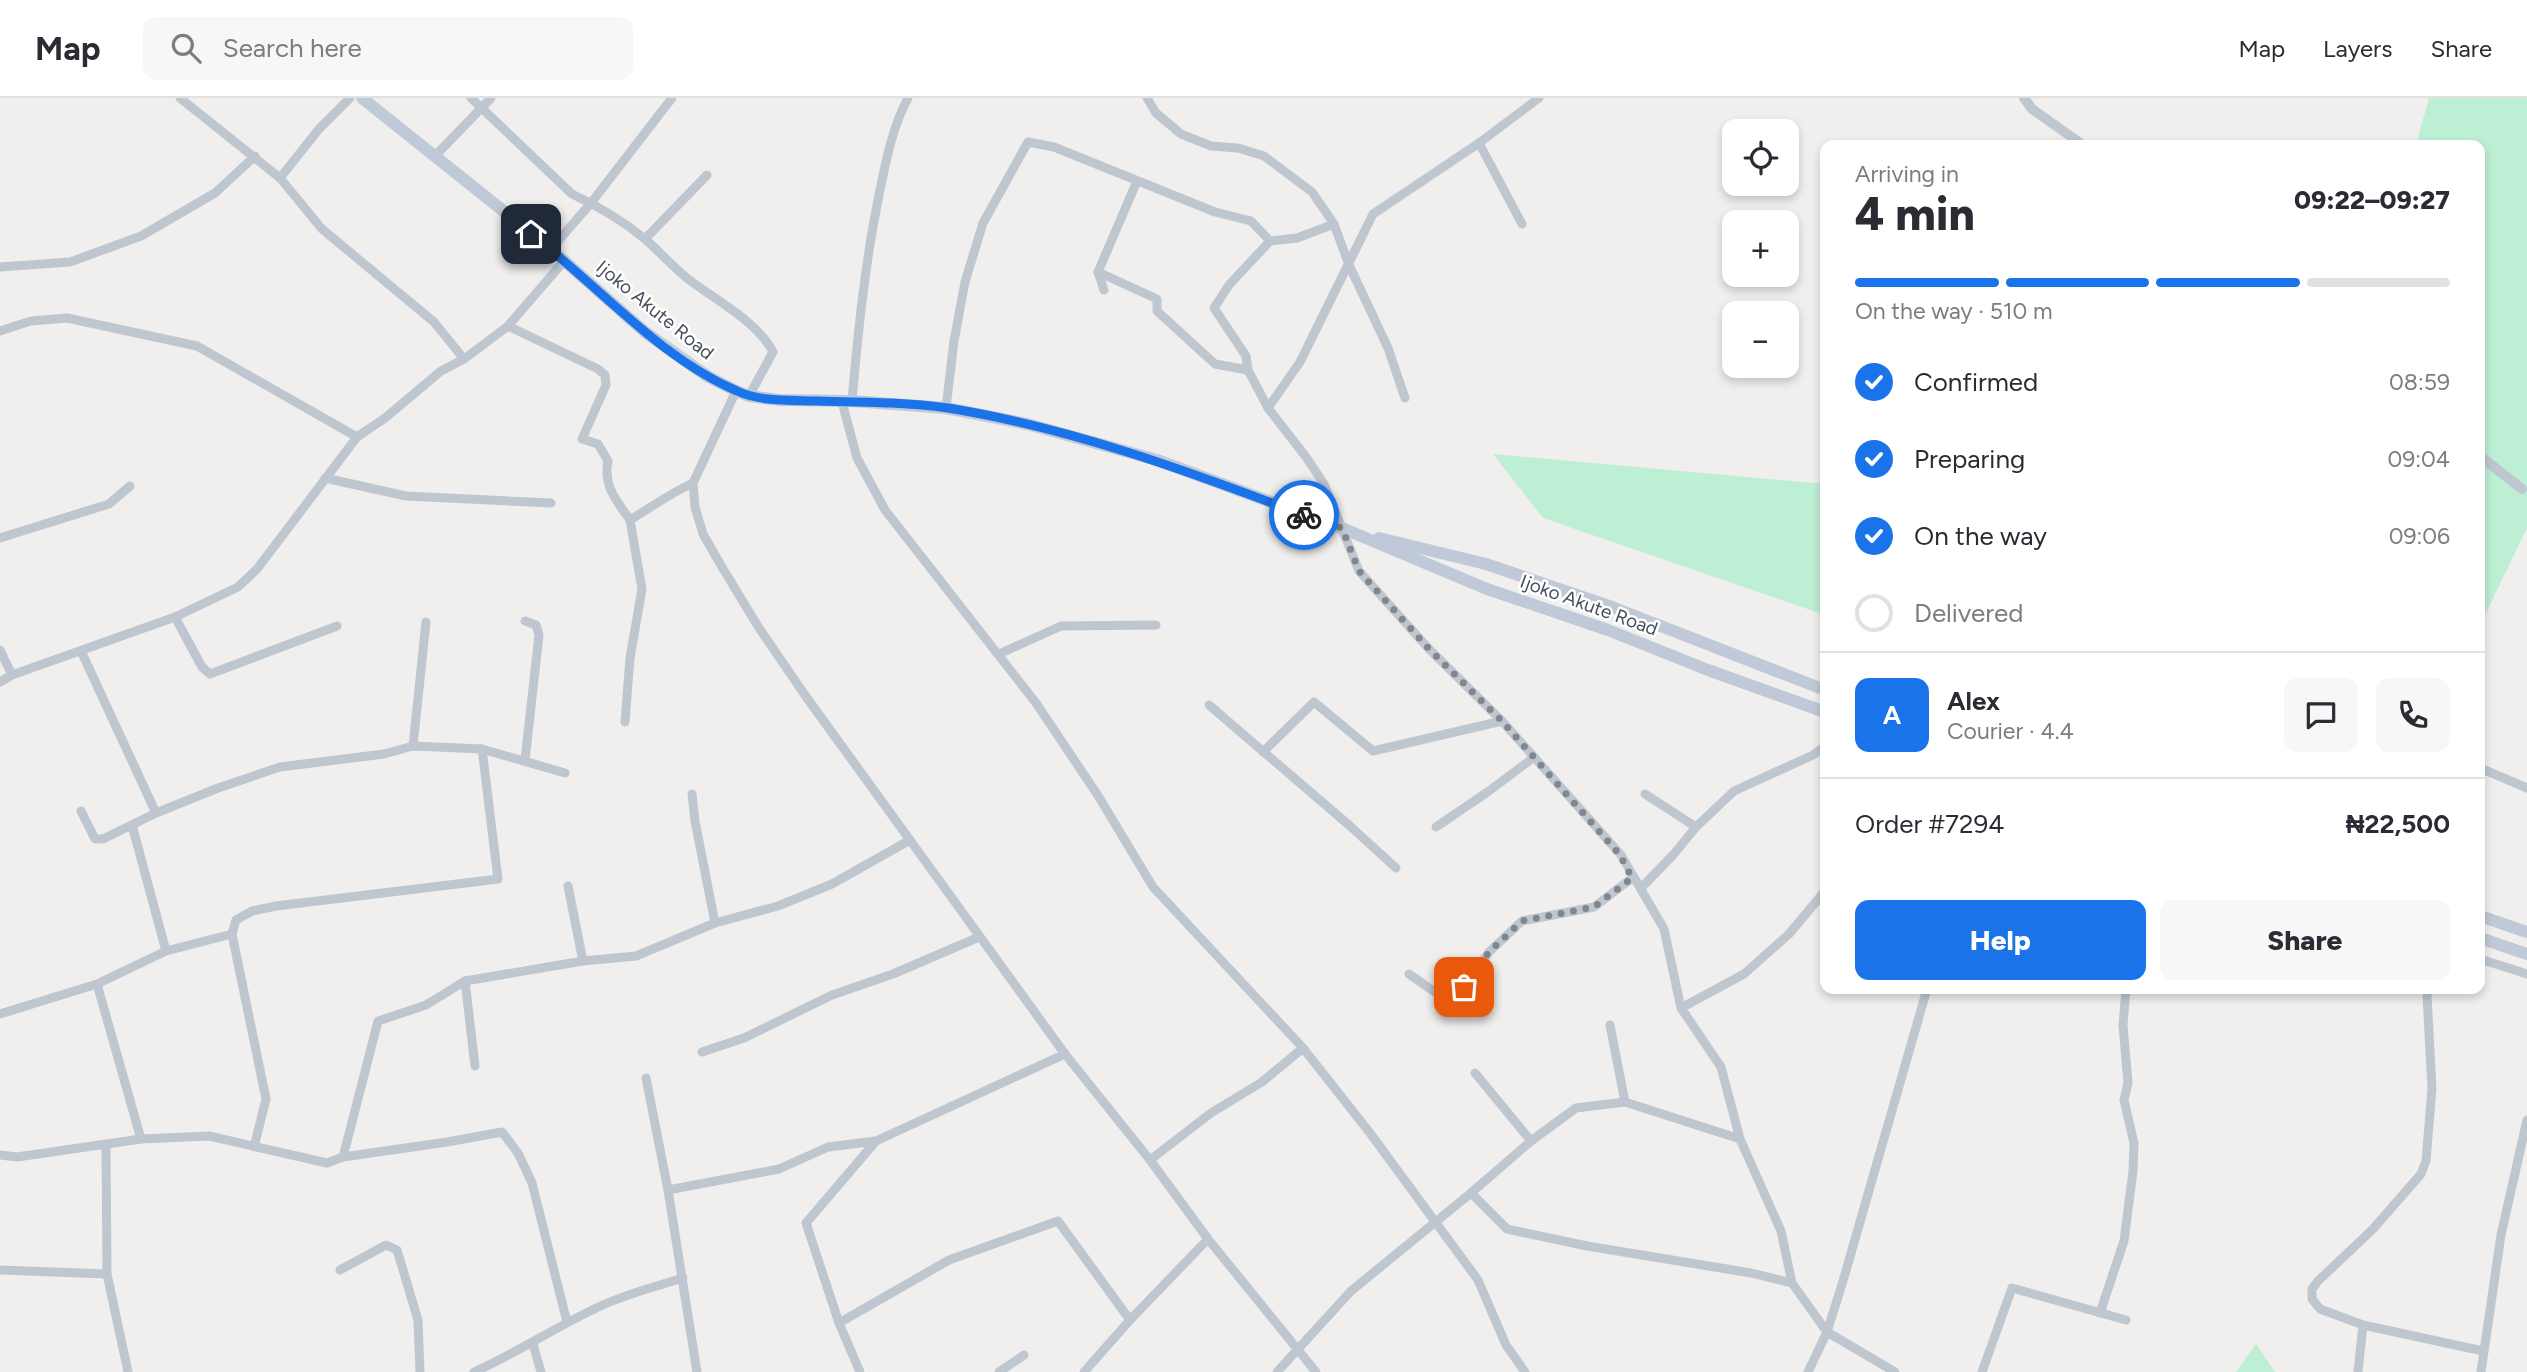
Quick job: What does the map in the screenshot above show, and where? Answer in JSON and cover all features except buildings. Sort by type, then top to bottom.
[{"type":"main road","name":"Ijoko Akute Road","points":[[362,98],[551,249],[645,332],[707,376],[736,391],[749,396],[779,400],[946,408],[1027,424],[1157,460],[1342,528],[1487,589],[1608,630],[1820,710]]},
{"type":"main road","name":"Ijoko Akute Road","points":[[1342,528],[1486,564],[1612,607],[1820,688]]},
{"type":"main road","points":[[2485,918],[2527,932]]},
{"type":"main road","points":[[2485,940],[2527,954]]},
{"type":"street","points":[[180,98],[280,178],[322,229],[434,322],[464,359]]},
{"type":"street","points":[[280,178],[319,129],[350,98]]},
{"type":"street","points":[[471,98],[572,194],[592,202],[645,239],[687,277],[741,317],[769,343],[773,352],[749,396]]},
{"type":"street","points":[[434,157],[491,98]]},
{"type":"street","points":[[551,249],[592,202],[671,98]]},
{"type":"street","points":[[908,98],[898,116],[876,210],[847,402],[857,458],[886,510],[1036,703],[1097,794],[1153,887],[1303,1048],[1370,1133],[1478,1280],[1506,1345],[1525,1372]]},
{"type":"street","points":[[1147,98],[1156,113],[1181,134],[1211,146],[1238,148],[1264,156],[1312,192],[1334,224],[1349,265],[1388,348],[1405,398]]},
{"type":"street","points":[[1268,408],[1300,362],[1373,214],[1479,143],[1539,98]]},
{"type":"street","points":[[2024,98],[2032,109],[2076,140]]},
{"type":"street","points":[[946,408],[965,282],[983,223],[1028,142],[1054,147],[1215,212],[1251,221],[1270,241]]},
{"type":"street","points":[[1479,143],[1522,224]]},
{"type":"street","points":[[0,267],[70,262],[141,236],[215,193],[255,156]]},
{"type":"street","points":[[645,239],[707,176]]},
{"type":"street","points":[[1104,290],[1098,272],[1137,181]]},
{"type":"street","points":[[1334,224],[1297,238],[1270,241],[1228,285],[1214,308],[1246,356],[1248,370],[1268,408],[1324,484],[1359,571],[1429,649],[1502,721],[1620,855],[1632,878],[1642,887],[1664,929],[1681,1008],[1721,1067],[1740,1139],[1781,1231],[1792,1283],[1827,1332],[1895,1372]]},
{"type":"street","points":[[0,682],[12,675],[175,617],[238,587],[257,569],[357,437],[385,418],[442,371],[464,359],[508,326],[564,261]]},
{"type":"street","points":[[1098,272],[1157,299],[1157,311],[1215,364],[1248,370]]},
{"type":"street","points":[[0,331],[31,321],[67,318],[197,346],[357,437]]},
{"type":"street","points":[[508,326],[598,369],[605,375],[606,384],[583,439],[598,444],[608,461],[605,476],[629,520],[642,589],[630,658],[625,722]]},
{"type":"street","points":[[736,391],[693,483],[695,508],[704,534],[759,628],[1065,1054],[1316,1372]]},
{"type":"street","points":[[2485,460],[2524,491]]},
{"type":"street","points":[[325,478],[406,496],[551,503]]},
{"type":"street","points":[[629,520],[669,497],[677,489],[693,483]]},
{"type":"street","points":[[0,538],[109,503],[130,486]]},
{"type":"street","points":[[175,617],[202,667],[210,674],[337,626]]},
{"type":"street","points":[[525,621],[536,625],[539,635],[525,760]]},
{"type":"street","points":[[413,746],[426,622]]},
{"type":"street","points":[[999,653],[1061,626],[1156,625]]},
{"type":"street","points":[[0,650],[12,675]]},
{"type":"street","points":[[81,651],[156,813]]},
{"type":"street","points":[[1263,752],[1314,702],[1373,751],[1502,721]]},
{"type":"street","points":[[1209,705],[1396,868]]},
{"type":"street","points":[[81,811],[95,839],[103,839],[156,813],[280,767],[384,754],[413,746],[482,749],[565,773]]},
{"type":"street","points":[[254,1147],[265,1099],[232,934],[236,920],[252,911],[333,898],[498,879],[482,749]]},
{"type":"street","points":[[1642,887],[1696,827],[1734,791],[1820,750]]},
{"type":"street","points":[[1436,827],[1533,758]]},
{"type":"street","points":[[2485,770],[2527,788]]},
{"type":"street","points":[[692,794],[715,923]]},
{"type":"street","points":[[1645,794],[1696,827]]},
{"type":"street","points":[[132,825],[166,951]]},
{"type":"street","points":[[343,1157],[378,1021],[426,1005],[465,981],[583,961],[636,956],[715,923],[778,906],[832,884],[910,840]]},
{"type":"street","points":[[1409,974],[1452,1004],[1489,952],[1522,921],[1594,907],[1632,878]]},
{"type":"street","points":[[568,886],[583,961]]},
{"type":"street","points":[[1681,1008],[1744,974],[1789,934],[1820,897]]},
{"type":"street","points":[[0,1014],[97,984],[166,951],[232,934]]},
{"type":"street","points":[[702,1052],[744,1038],[832,995],[893,974],[979,937]]},
{"type":"street","points":[[2485,961],[2527,974]]},
{"type":"street","points":[[465,981],[475,1066]]},
{"type":"street","points":[[97,984],[141,1139]]},
{"type":"street","points":[[1808,1372],[1827,1332],[1926,994]]},
{"type":"street","points":[[2100,1314],[2124,1241],[2133,1171],[2134,1143],[2124,1100],[2127,1083],[2123,1025],[2126,994]]},
{"type":"street","points":[[2428,994],[2432,1088],[2426,1161],[2421,1174],[2373,1229],[2312,1289],[2312,1300],[2320,1309],[2363,1325],[2483,1351]]},
{"type":"street","points":[[1610,1025],[1625,1102]]},
{"type":"street","points":[[1150,1160],[1211,1112],[1262,1082],[1303,1048]]},
{"type":"street","points":[[668,1190],[779,1169],[828,1147],[876,1141],[1065,1054]]},
{"type":"street","points":[[1475,1073],[1531,1141]]},
{"type":"street","points":[[646,1078],[668,1190],[697,1372]]},
{"type":"street","points":[[1277,1372],[1351,1291],[1531,1141],[1576,1108],[1625,1102],[1740,1139]]},
{"type":"street","points":[[2481,1372],[2503,1223],[2527,1119]]},
{"type":"street","points":[[0,1155],[17,1157],[141,1139],[209,1136],[327,1163],[343,1157],[502,1132],[518,1153],[532,1183],[567,1322]]},
{"type":"street","points":[[860,1372],[839,1323],[806,1223],[876,1141]]},
{"type":"street","points":[[106,1145],[107,1274],[128,1372]]},
{"type":"street","points":[[1471,1193],[1507,1229],[1587,1246],[1751,1273],[1792,1283]]},
{"type":"street","points":[[839,1323],[948,1260],[1058,1221],[1129,1320]]},
{"type":"street","points":[[1084,1372],[1129,1320],[1209,1239]]},
{"type":"street","points":[[340,1270],[386,1245],[397,1250],[418,1320],[420,1372]]},
{"type":"street","points":[[0,1270],[107,1274]]},
{"type":"street","points":[[474,1372],[533,1344],[567,1322],[608,1303],[683,1278]]},
{"type":"street","points":[[1982,1372],[2012,1288],[2126,1320]]},
{"type":"street","points":[[2358,1372],[2363,1325]]},
{"type":"street","points":[[533,1344],[541,1372]]},
{"type":"street","points":[[999,1372],[1024,1355]]},
{"type":"green space","points":[[2429,98],[2527,98],[2527,528],[2485,615],[2485,140],[2417,140]]},
{"type":"green space","points":[[1493,454],[1820,484],[1820,613],[1543,518]]},
{"type":"green space","points":[[2256,1344],[2275,1372],[2236,1372]]},
{"type":"way so far","points":[[1304,515],[1342,528],[1359,571],[1429,649],[1502,721],[1620,855],[1632,878],[1594,907],[1522,921],[1489,952],[1464,987]]},
{"type":"route","points":[[531,234],[645,332],[707,376],[749,396],[779,400],[852,401],[946,408],[1027,424],[1157,460],[1304,515]]}]
